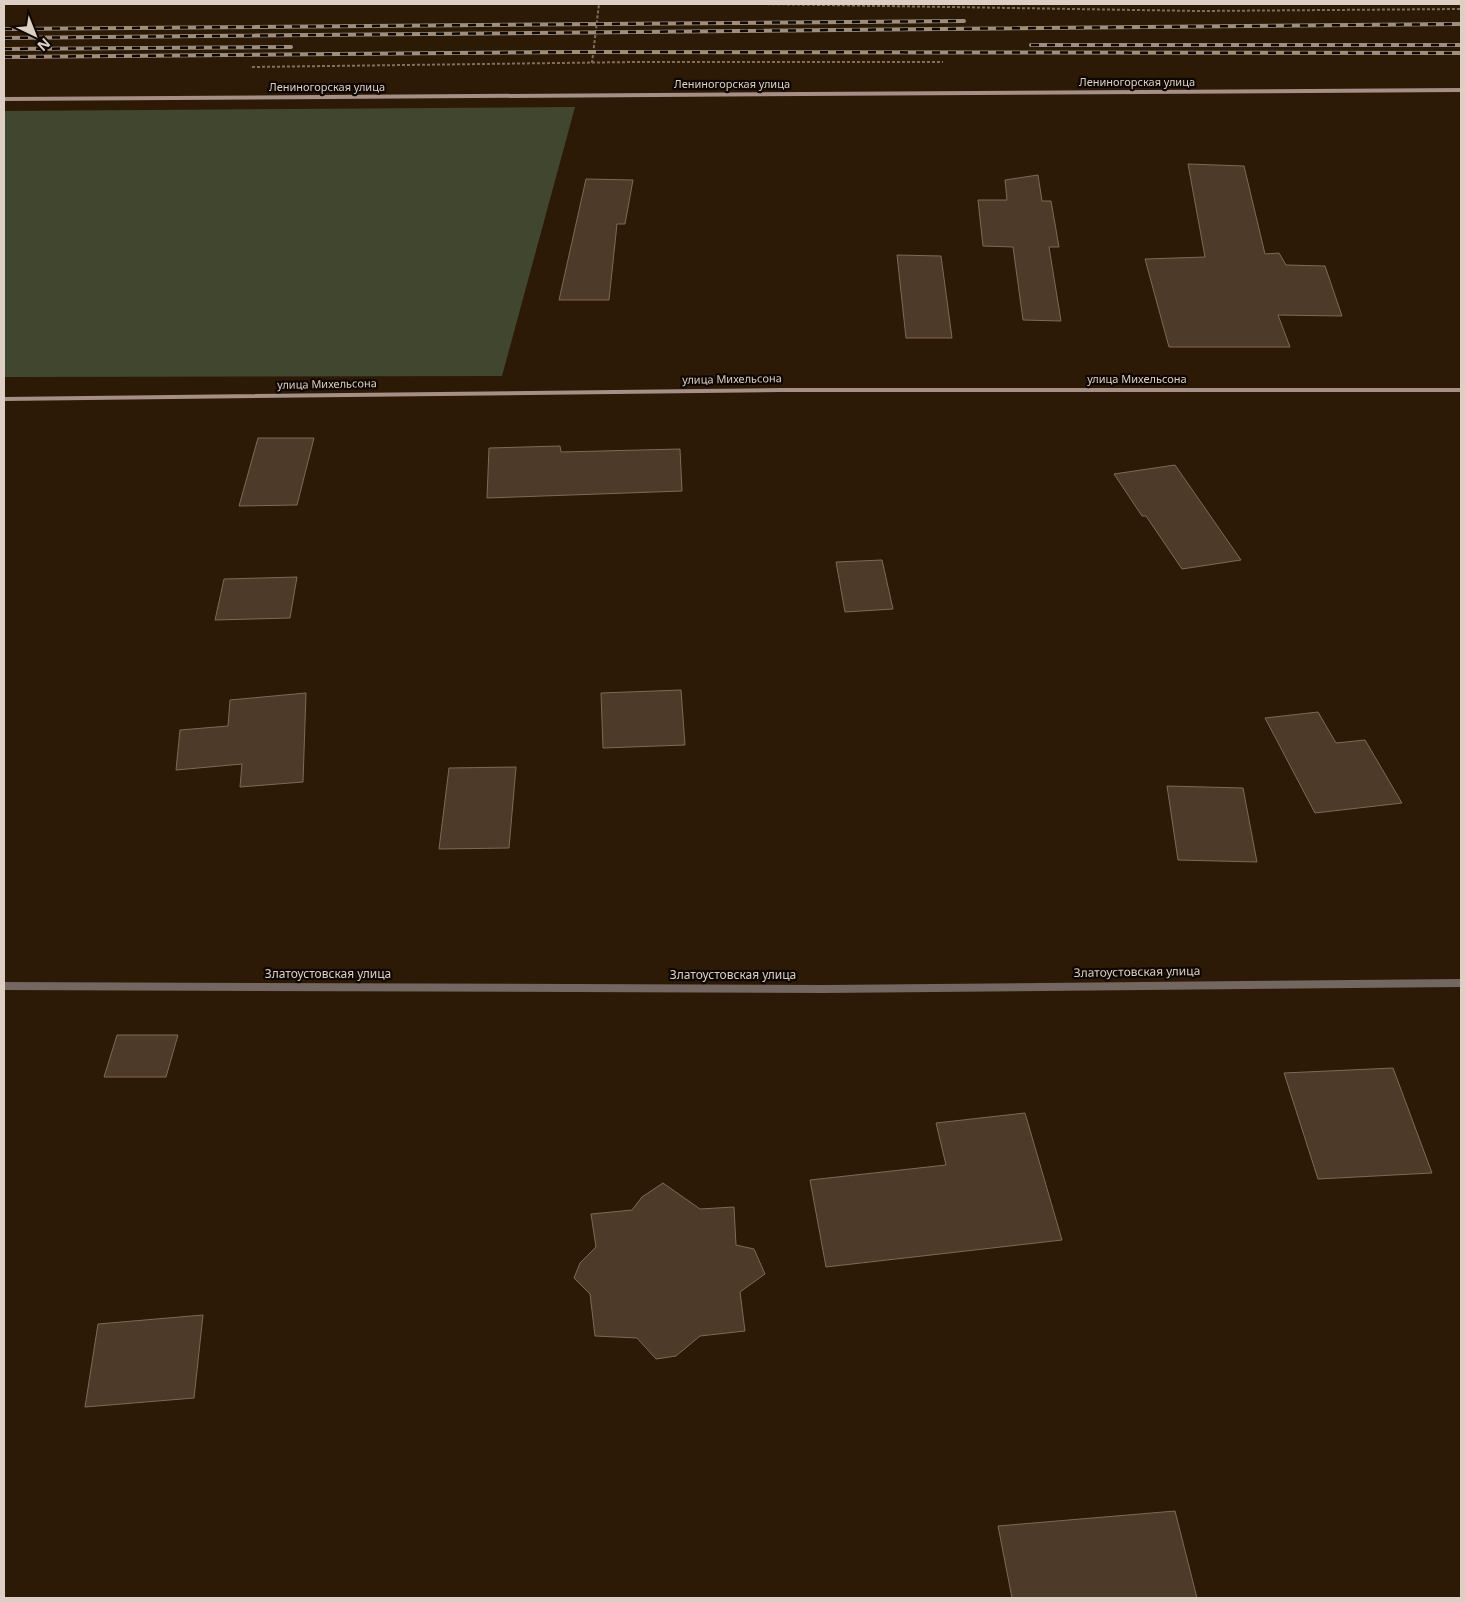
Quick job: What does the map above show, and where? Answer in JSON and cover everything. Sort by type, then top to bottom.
[{"type":"street","name":"Лениногорская улица","points":[[4,99],[1461,90]]},
{"type":"street","name":"улица Михельсона","points":[[4,399],[780,390],[1461,390]]},
{"type":"street","name":"Златоустовская улица","points":[[4,986],[824,989],[1461,983]]},
{"type":"path","points":[[592,63],[599,4]]},
{"type":"path","points":[[762,4],[1249,11],[1461,9]]},
{"type":"green space","points":[[575,107],[502,376],[4,377],[4,111]]},
{"type":"building","points":[[1188,164],[1244,166],[1265,254],[1279,253],[1286,265],[1325,266],[1342,316],[1278,315],[1290,347],[1169,347],[1145,259],[1205,257]]},
{"type":"building","points":[[1038,175],[1042,201],[1051,201],[1059,247],[1049,247],[1061,321],[1023,320],[1013,247],[983,246],[978,200],[1007,200],[1005,180]]},
{"type":"building","points":[[586,179],[633,180],[625,224],[617,224],[609,300],[559,300]]},
{"type":"building","points":[[897,255],[941,256],[952,338],[906,338]]},
{"type":"building","points":[[258,438],[314,438],[297,505],[239,506]]},
{"type":"building","points":[[560,446],[561,452],[680,449],[682,491],[487,498],[489,448]]},
{"type":"building","points":[[1175,465],[1241,560],[1182,569],[1146,516],[1142,516],[1114,474]]},
{"type":"building","points":[[882,560],[893,609],[845,612],[836,562]]},
{"type":"building","points":[[297,577],[290,618],[215,620],[224,579]]},
{"type":"building","points":[[681,690],[685,745],[603,748],[601,693]]},
{"type":"building","points":[[306,693],[303,782],[240,787],[242,764],[176,770],[180,730],[228,726],[230,700]]},
{"type":"building","points":[[1318,712],[1336,743],[1365,740],[1402,803],[1315,813],[1265,718]]},
{"type":"building","points":[[516,767],[509,848],[439,849],[449,768]]},
{"type":"building","points":[[1167,786],[1243,788],[1257,862],[1178,860]]},
{"type":"building","points":[[117,1035],[178,1035],[166,1077],[104,1077]]},
{"type":"building","points":[[1393,1068],[1432,1173],[1318,1179],[1284,1073]]},
{"type":"building","points":[[1025,1113],[1062,1240],[826,1267],[810,1180],[946,1165],[936,1123]]},
{"type":"building","points":[[663,1183],[700,1209],[734,1207],[736,1245],[754,1249],[765,1274],[740,1292],[745,1331],[700,1336],[676,1356],[656,1359],[637,1338],[595,1336],[590,1294],[574,1278],[580,1263],[596,1247],[591,1214],[632,1210],[642,1197]]},
{"type":"building","points":[[203,1315],[194,1398],[85,1407],[98,1324]]},
{"type":"building","points":[[1175,1511],[1197,1598],[1012,1598],[998,1526]]},
{"type":"railway","points":[[4,29],[964,21]]},
{"type":"railway","points":[[4,38],[1461,24]]},
{"type":"railway","points":[[1031,45],[1461,45]]},
{"type":"railway","points":[[4,49],[291,47]]},
{"type":"railway","points":[[4,57],[576,52],[1461,53]]}]
